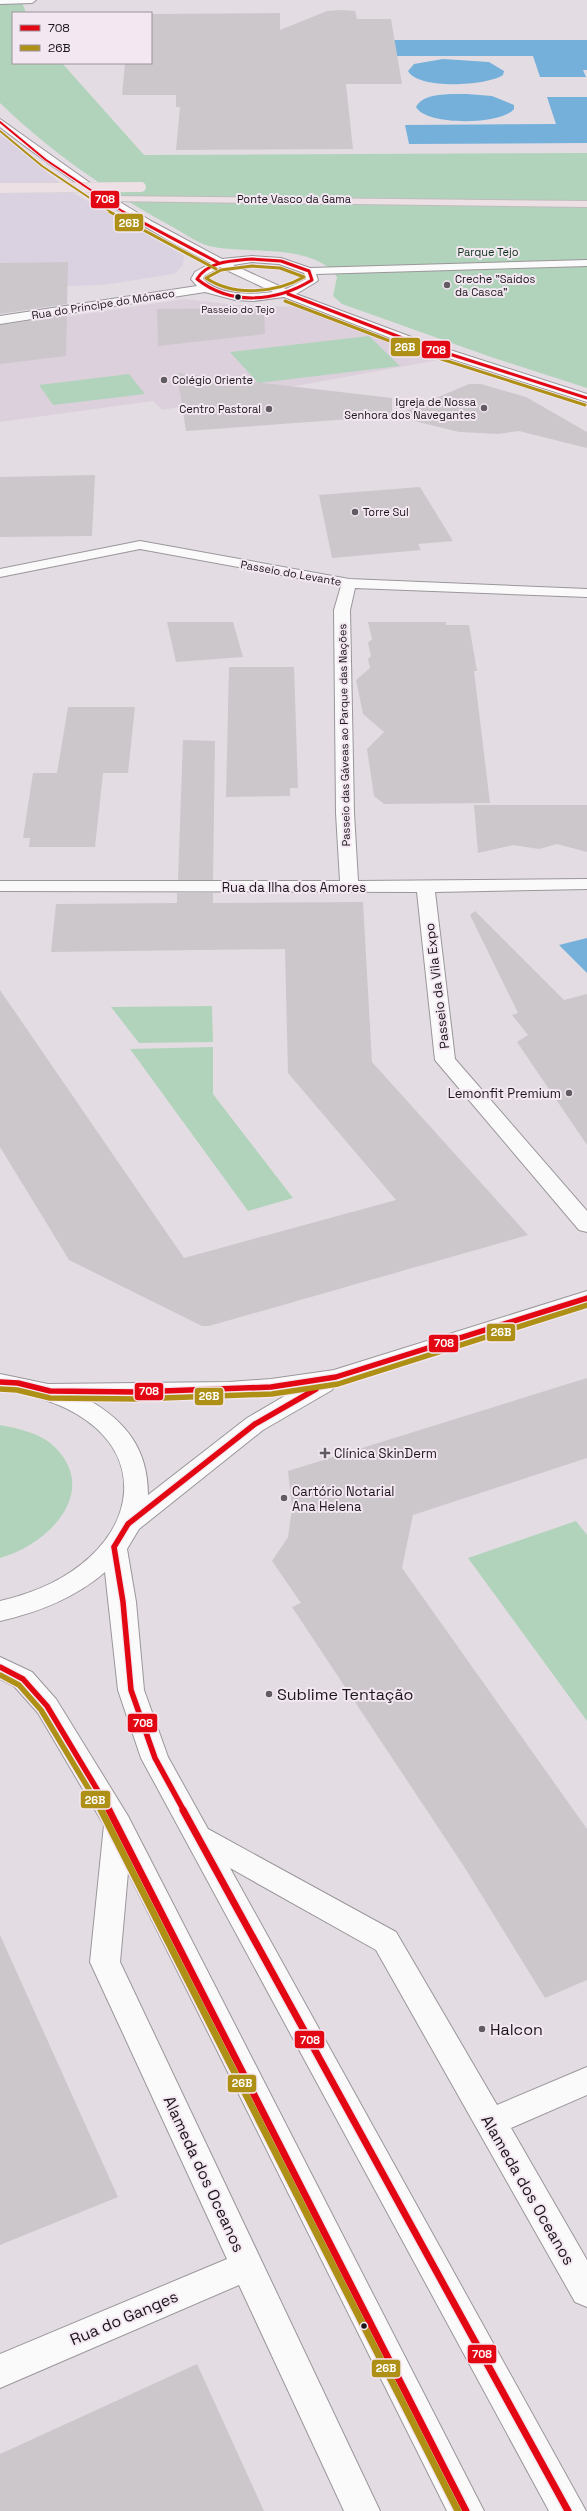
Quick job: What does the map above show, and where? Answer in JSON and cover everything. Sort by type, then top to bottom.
[{"type":"highway","points":[[0,188],[148,187]]},
{"type":"highway","name":"Ponte Vasco da Gama","points":[[70,200],[261,199],[587,204]]},
{"type":"street","points":[[0,1],[32,0]]},
{"type":"street","points":[[0,122],[46,160],[124,212],[219,263],[288,294],[418,344],[587,398]]},
{"type":"street","points":[[309,271],[312,280],[308,285],[288,294],[239,296],[206,288],[200,284],[197,279],[199,274],[219,263],[267,259],[293,264],[309,271],[587,263]]},
{"type":"street","name":"Rua do Príncipe do Mónaco","points":[[0,320],[206,288]]},
{"type":"street","name":"Passeio do Levante","points":[[0,573],[140,545],[349,583],[587,593]]},
{"type":"street","name":"Passeio das Gáveas ao Parque das Nações","points":[[349,583],[342,610],[345,813],[349,887]]},
{"type":"street","name":"Rua da Ilha dos Amores","points":[[0,886],[425,887],[587,884]]},
{"type":"street","name":"Passeio da Vila Expo","points":[[425,887],[445,1060],[587,1225]]},
{"type":"street","points":[[50,1391],[230,1390],[272,1387],[336,1378],[587,1298]]},
{"type":"street","points":[[128,1524],[255,1424],[336,1378]]},
{"type":"street","points":[[0,1611],[40,1600],[70,1586],[94,1568],[114,1547],[128,1524],[136,1501],[136,1477],[130,1455],[118,1434],[100,1417],[77,1402],[50,1391],[6,1379]]},
{"type":"street","points":[[114,1547],[123,1602],[131,1690],[155,1758],[568,2511]]},
{"type":"street","points":[[0,1667],[23,1679],[47,1706],[118,1824],[466,2511]]},
{"type":"street","name":"Alameda dos Oceanos","points":[[118,1824],[105,1962],[362,2511]]},
{"type":"street","name":"Alameda dos Oceanos","points":[[199,1837],[386,1941],[489,2123],[587,2291]]},
{"type":"street","points":[[489,2123],[587,2081]]},
{"type":"street","name":"Rua do Ganges","points":[[0,2371],[247,2266]]},
{"type":"shaded area","points":[[0,134],[70,191],[184,256],[183,265],[174,274],[103,285],[0,288]]},
{"type":"shaded area","name":"Colégio Oriente","points":[[184,299],[237,305],[300,307],[445,359],[162,410],[153,401],[0,422],[0,327]]},
{"type":"green space","name":"Parque Tejo","points":[[22,2],[26,12],[12,12],[12,64],[63,64],[144,155],[587,153],[587,388],[491,357],[342,304],[333,296],[337,277],[326,266],[312,259],[296,254],[209,246],[193,239],[146,212],[80,170],[39,138],[0,103],[0,4]]},
{"type":"green space","points":[[369,336],[400,366],[258,383],[230,352]]},
{"type":"green space","points":[[129,374],[145,394],[53,405],[39,385]]},
{"type":"green space","points":[[212,1006],[213,1042],[139,1043],[111,1007]]},
{"type":"green space","points":[[213,1047],[213,1094],[293,1198],[248,1211],[130,1049]]},
{"type":"green space","points":[[0,1425],[32,1433],[49,1442],[65,1459],[72,1477],[71,1495],[64,1512],[52,1527],[37,1540],[19,1551],[0,1558]]},
{"type":"green space","points":[[576,1521],[587,1535],[587,1721],[468,1558]]},
{"type":"water","points":[[390,40],[587,40],[587,70],[583,70],[586,77],[540,77],[533,56],[392,56]]},
{"type":"water","points":[[443,59],[489,62],[504,71],[503,75],[483,82],[469,84],[438,84],[414,77],[408,71],[414,64]]},
{"type":"water","points":[[467,94],[492,96],[514,105],[514,109],[495,118],[464,121],[434,118],[423,113],[416,107],[420,102],[432,96]]},
{"type":"water","points":[[547,97],[587,97],[587,143],[409,144],[405,125],[556,124]]},
{"type":"water","points":[[587,938],[587,973],[559,945]]},
{"type":"building","points":[[327,11],[355,11],[357,19],[391,19],[402,84],[346,84],[353,149],[176,150],[180,107],[176,107],[176,95],[122,95],[125,64],[152,64],[152,14],[280,13],[280,30]]},
{"type":"building","points":[[68,262],[67,304],[0,314],[0,263]]},
{"type":"building","points":[[264,308],[265,334],[158,346],[157,309]]},
{"type":"building","points":[[67,315],[66,356],[0,364],[0,325]]},
{"type":"building","points":[[177,373],[392,398],[392,416],[186,431]]},
{"type":"building","name":"Igreja de Nossa Senhora dos Navegantes","points":[[469,384],[481,384],[526,397],[587,432],[587,448],[519,431],[498,434],[459,432],[394,416]]},
{"type":"building","points":[[95,475],[92,536],[0,537],[0,477]]},
{"type":"building","name":"Torre Sul","points":[[420,487],[453,541],[418,544],[421,550],[332,558],[319,495]]},
{"type":"building","points":[[167,622],[233,622],[243,657],[176,662]]},
{"type":"building","points":[[368,622],[446,622],[446,625],[469,625],[477,671],[474,671],[490,803],[384,804],[374,796],[367,749],[384,732],[363,714],[356,680],[370,668],[368,659],[371,656],[368,643],[372,639]]},
{"type":"building","points":[[229,667],[294,667],[298,788],[290,788],[290,796],[226,797]]},
{"type":"building","points":[[68,707],[135,707],[128,773],[103,773],[95,847],[29,847],[30,838],[23,838],[33,773],[57,773]]},
{"type":"building","points":[[183,740],[215,741],[213,880],[178,880]]},
{"type":"building","points":[[474,805],[587,805],[587,852],[557,844],[539,849],[513,845],[478,853]]},
{"type":"building","points":[[177,893],[213,893],[213,903],[363,902],[372,1062],[528,1235],[209,1326],[202,1326],[69,1260],[0,1147],[0,990],[184,1258],[396,1200],[288,1073],[285,949],[51,952],[56,904],[177,903]]},
{"type":"building","name":"Lemonfit Premium","points":[[475,911],[564,1000],[587,994],[587,1145],[517,1042],[528,1035],[512,1015],[518,1013],[470,915]]},
{"type":"building","points":[[587,1378],[587,1458],[413,1515],[402,1568],[587,1829],[587,1980],[545,1998],[463,1865],[292,1607],[301,1603],[272,1561],[288,1537],[292,1508],[288,1471]]},
{"type":"building","points":[[0,1935],[118,2197],[0,2245]]},
{"type":"building","points":[[197,2364],[264,2511],[0,2511],[0,2454]]},
{"type":"transit line","name":"708","points":[[0,122],[46,160],[124,212],[219,263]]},
{"type":"transit line","name":"26B","points":[[0,131],[42,166],[120,218],[216,269]]},
{"type":"transit line","name":"708","points":[[252,259],[281,261],[309,271],[312,280],[285,293],[270,297],[253,298],[222,294],[208,288],[197,279],[201,273],[213,265],[229,261],[252,259]]},
{"type":"transit line","name":"26B","points":[[252,266],[280,268],[304,277],[283,286],[254,290],[226,288],[215,284],[206,278],[221,270],[252,266]]},
{"type":"transit line","name":"708","points":[[288,294],[418,344],[587,398]]},
{"type":"transit line","name":"26B","points":[[285,301],[416,351],[585,405]]},
{"type":"transit line","name":"708","points":[[0,1382],[18,1383],[50,1391],[136,1392],[271,1387],[336,1377],[587,1298]]},
{"type":"transit line","name":"26B","points":[[0,1389],[17,1390],[50,1398],[136,1399],[272,1394],[338,1384],[587,1305]]},
{"type":"transit line","name":"708","points":[[114,1547],[128,1524],[255,1424],[316,1389]]},
{"type":"transit line","name":"708","points":[[114,1547],[123,1602],[131,1690],[155,1758],[568,2511]]},
{"type":"transit line","name":"708","points":[[0,1667],[23,1679],[47,1706],[118,1824],[466,2511]]},
{"type":"transit line","name":"26B","points":[[0,1675],[19,1685],[41,1710],[112,1827],[458,2511]]},
{"type":"place","name":"Creche \"Saídos da Casca\"","points":[[447,285]]},
{"type":"place","name":"Passeio do Tejo","points":[[238,297]]},
{"type":"place","name":"Colégio Oriente","points":[[164,380]]},
{"type":"place","name":"Igreja de Nossa Senhora dos Navegantes","points":[[484,408]]},
{"type":"place","name":"Centro Pastoral","points":[[269,409]]},
{"type":"place","name":"Torre Sul","points":[[355,512]]},
{"type":"place","name":"Lemonfit Premium","points":[[569,1093]]},
{"type":"place","name":"Clínica SkinDerm","points":[[325,1453]]},
{"type":"place","name":"Cartório Notarial Ana Helena","points":[[284,1498]]},
{"type":"place","name":"Sublime Tentação","points":[[269,1694]]},
{"type":"place","name":"Halcon","points":[[482,2029]]}]
